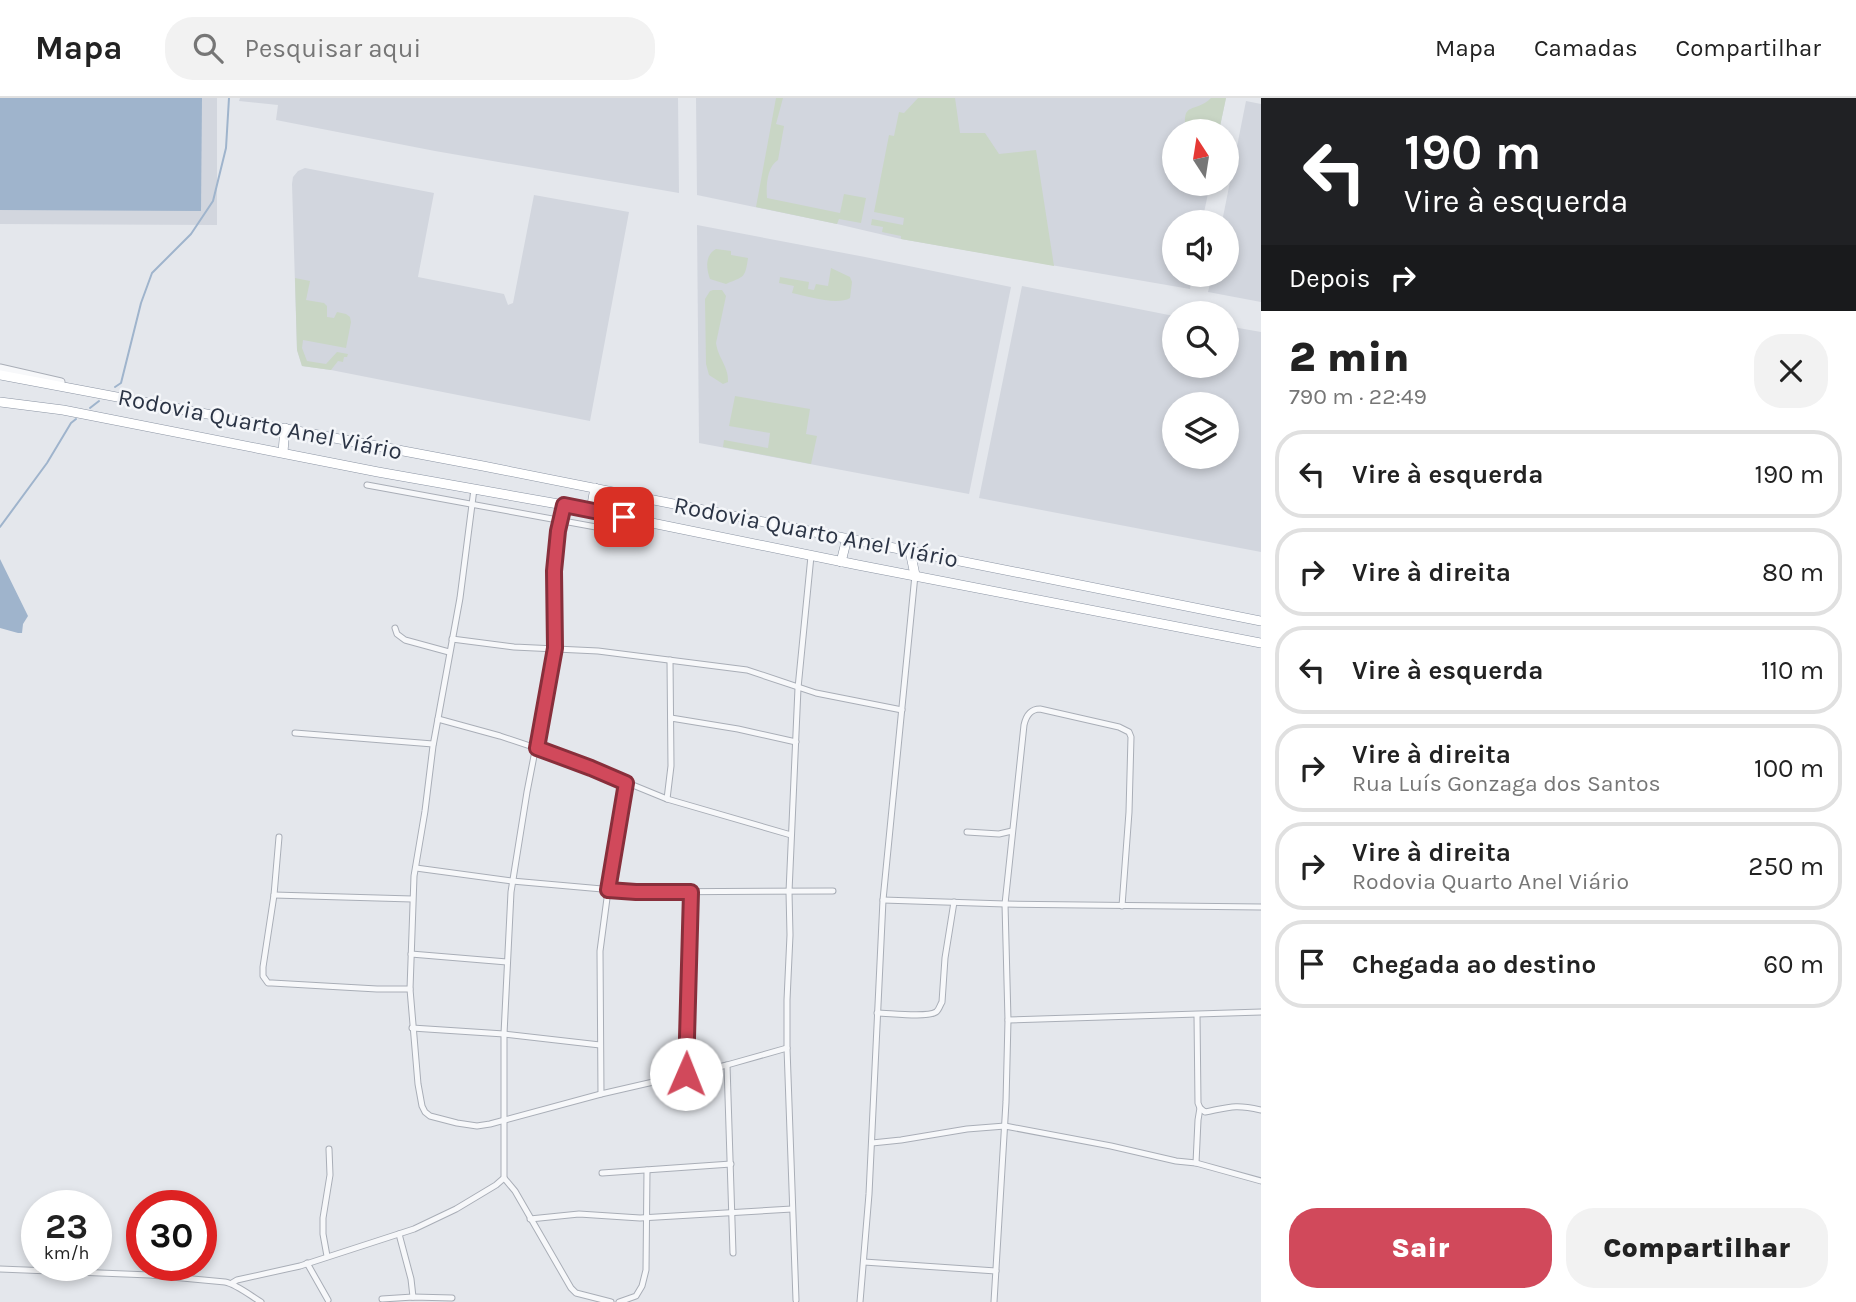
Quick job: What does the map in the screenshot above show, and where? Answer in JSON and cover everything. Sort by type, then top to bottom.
[{"type":"highway","name":"Rodovia Quarto Anel Viário","points":[[0,375],[595,488],[1261,621]]},
{"type":"highway","name":"Rodovia Quarto Anel Viário","points":[[0,402],[63,410],[379,472],[591,510],[841,562],[1261,643]]},
{"type":"highway","points":[[283,452],[285,428]]},
{"type":"highway","points":[[591,510],[595,488]]},
{"type":"highway","points":[[841,562],[847,538]]},
{"type":"highway","points":[[910,551],[915,575]]},
{"type":"street","points":[[0,368],[116,397]]},
{"type":"street","points":[[368,485],[634,534]]},
{"type":"street","points":[[474,489],[461,588],[433,744],[412,899],[412,1028],[420,1097],[425,1112],[449,1122],[477,1126],[788,1048]]},
{"type":"street","points":[[564,505],[554,571],[555,648],[512,881],[504,1034],[504,1178],[515,1191],[576,1293],[611,1302]]},
{"type":"street","points":[[796,1300],[787,1000],[789,892],[798,688],[811,556]]},
{"type":"street","points":[[860,1302],[872,1143],[883,900],[915,575]]},
{"type":"street","points":[[395,628],[397,634],[405,640],[449,652]]},
{"type":"street","points":[[452,639],[514,647],[598,650],[747,670],[798,688],[902,710]]},
{"type":"street","points":[[667,799],[671,778],[670,660]]},
{"type":"street","points":[[994,1302],[1005,1126],[1008,1020],[1005,904],[1024,725],[1033,710],[1040,709],[1125,729],[1131,737],[1122,906]]},
{"type":"street","points":[[438,719],[537,748],[667,799],[791,835]]},
{"type":"street","points":[[671,719],[738,729],[796,742]]},
{"type":"street","points":[[295,733],[433,744]]},
{"type":"street","points":[[601,1094],[600,951],[626,783]]},
{"type":"street","points":[[967,832],[999,834],[1012,831]]},
{"type":"street","points":[[279,837],[274,895],[263,967],[263,976],[268,983],[410,989]]},
{"type":"street","points":[[416,868],[512,881],[636,892],[833,891]]},
{"type":"street","points":[[686,1074],[691,892]]},
{"type":"street","points":[[274,895],[412,899]]},
{"type":"street","points":[[883,900],[1122,906],[1261,906]]},
{"type":"street","points":[[877,1013],[927,1014],[936,1012],[939,1008],[942,1002],[945,958],[954,902]]},
{"type":"street","points":[[411,954],[507,962]]},
{"type":"street","points":[[1008,1020],[1261,1012]]},
{"type":"street","points":[[1196,1163],[1200,1108],[1197,1015]]},
{"type":"street","points":[[412,1028],[504,1034],[600,1045]]},
{"type":"street","points":[[727,1065],[733,1253]]},
{"type":"street","points":[[1200,1108],[1205,1112],[1229,1106],[1261,1110]]},
{"type":"street","points":[[872,1143],[1005,1126],[1196,1163],[1261,1181]]},
{"type":"street","points":[[327,1256],[323,1227],[330,1175],[329,1149]]},
{"type":"street","points":[[602,1173],[732,1164]]},
{"type":"street","points":[[618,1302],[636,1296],[645,1279],[647,1170]]},
{"type":"street","points":[[0,1269],[150,1275],[232,1283],[399,1234],[456,1209],[504,1178]]},
{"type":"street","points":[[530,1219],[579,1214],[647,1218],[792,1209]]},
{"type":"street","points":[[399,1234],[413,1297]]},
{"type":"street","points":[[864,1262],[996,1271]]},
{"type":"street","points":[[307,1263],[328,1300]]},
{"type":"street","points":[[232,1283],[261,1302]]},
{"type":"street","points":[[382,1299],[452,1298]]},
{"type":"shaded area","points":[[0,98],[217,98],[217,225],[0,224]]},
{"type":"shaded area","points":[[240,98],[678,98],[679,193],[435,151],[276,120],[278,105],[239,101]]},
{"type":"shaded area","points":[[696,98],[1226,98],[1222,119],[1162,119],[1162,196],[1207,196],[1205,210],[1162,210],[1162,284],[901,239],[697,195]]},
{"type":"shaded area","points":[[1246,101],[1261,104],[1261,302],[1208,292],[1209,287],[1239,287],[1239,210],[1224,210],[1227,196],[1239,196],[1239,136]]},
{"type":"shaded area","points":[[305,168],[434,193],[418,277],[504,294],[508,305],[513,303],[534,195],[629,212],[590,421],[302,366],[297,350],[292,184],[293,177]]},
{"type":"shaded area","points":[[697,225],[1011,287],[969,494],[699,443]]},
{"type":"shaded area","points":[[1022,286],[1162,314],[1162,378],[1239,378],[1239,328],[1261,332],[1261,552],[979,498]]},
{"type":"green space","points":[[776,98],[783,98],[776,124],[784,126],[778,160],[768,177],[767,198],[840,213],[844,194],[866,198],[861,223],[839,219],[837,224],[756,207]]},
{"type":"green space","points":[[918,98],[955,98],[960,133],[985,133],[999,154],[1036,150],[1054,266],[901,239],[901,236],[882,232],[883,227],[871,225],[872,219],[903,225],[904,218],[874,212],[889,135],[894,136],[899,112],[904,113]]},
{"type":"green space","points":[[1211,98],[1226,98],[1222,119],[1185,119],[1187,111]]},
{"type":"green space","points":[[716,249],[731,251],[731,255],[748,258],[743,276],[726,284],[710,279],[707,262]]},
{"type":"green space","points":[[831,268],[850,277],[850,298],[830,301],[814,298],[792,293],[794,286],[779,283],[780,277],[809,282],[808,289],[814,290],[816,284],[828,286]]},
{"type":"green space","points":[[295,278],[310,281],[306,300],[324,303],[327,306],[327,317],[334,318],[337,312],[350,317],[346,348],[303,340],[302,348],[307,361],[326,364],[337,352],[348,354],[343,362],[338,361],[331,370],[302,366],[297,350]]},
{"type":"green space","points":[[713,290],[722,290],[726,296],[716,343],[728,377],[728,382],[723,384],[709,375],[706,364],[705,299]]},
{"type":"green space","points":[[735,396],[810,409],[806,434],[817,436],[811,464],[723,447],[724,440],[768,448],[770,433],[729,426]]},
{"type":"water","points":[[0,98],[202,98],[201,211],[0,210]]},
{"type":"water","points":[[0,559],[28,616],[22,633],[0,628]]},
{"type":"waterway","points":[[115,387],[121,383],[141,303],[152,273],[191,234],[213,201],[226,148],[229,98]]},
{"type":"waterway","points":[[90,408],[99,401]]},
{"type":"waterway","points":[[0,527],[76,419]]},
{"type":"route","points":[[624,517],[564,505],[554,571],[555,648],[537,748],[626,783],[608,890],[691,892],[686,1074]]}]
